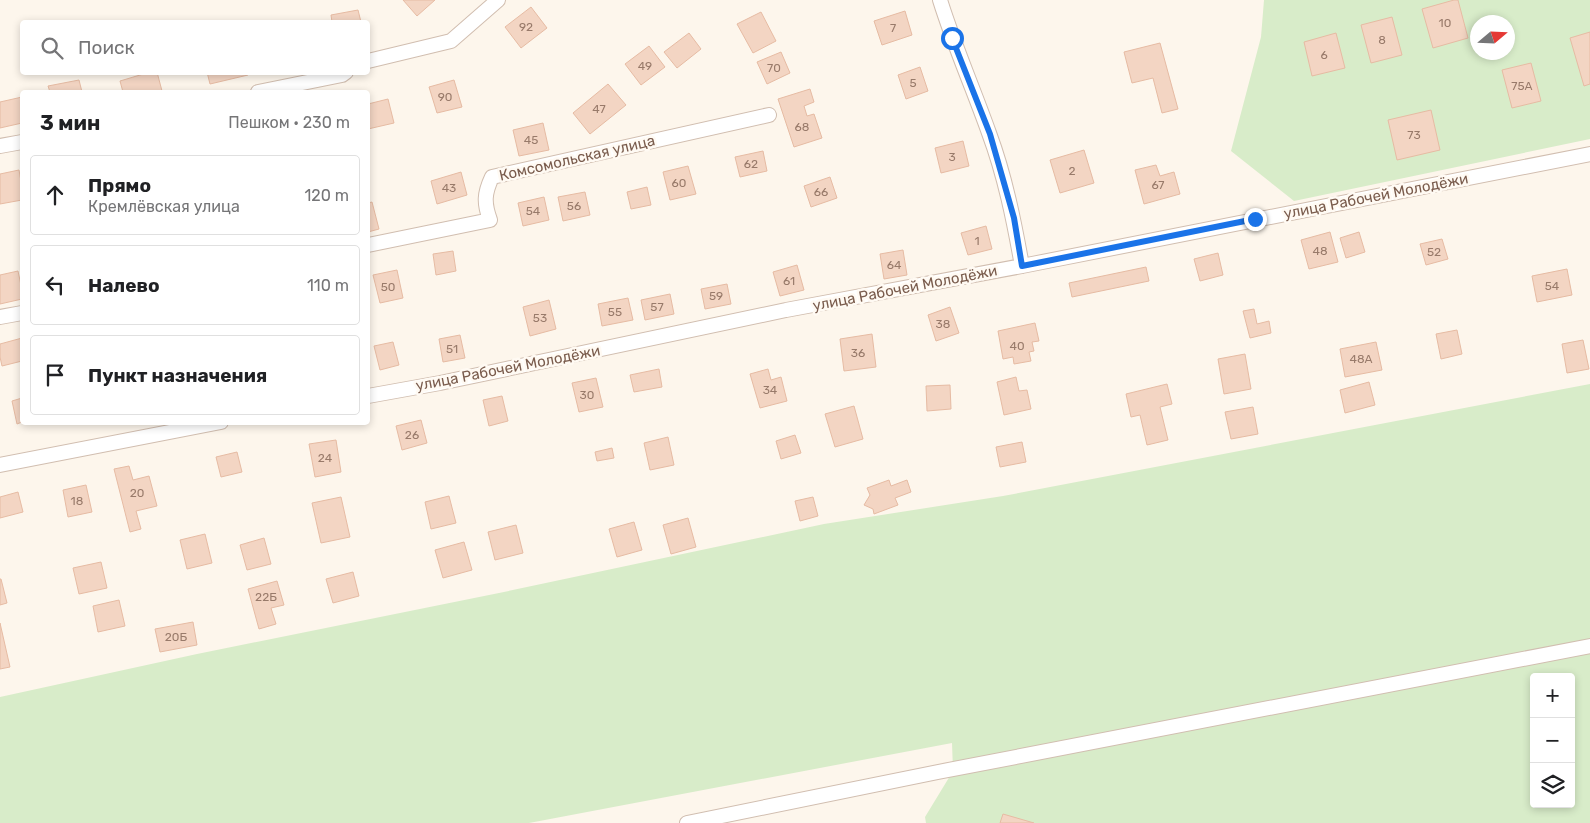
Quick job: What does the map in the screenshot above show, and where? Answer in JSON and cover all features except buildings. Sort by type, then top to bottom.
[{"type":"street","points":[[370,61],[451,41],[498,0]]},
{"type":"street","points":[[940,0],[952,38],[990,134],[1014,218],[1022,266]]},
{"type":"street","points":[[268,90],[342,75]]},
{"type":"street","name":"Комсомольская улица","points":[[370,246],[490,220],[486,207],[486,191],[492,177],[769,115]]},
{"type":"street","points":[[0,146],[20,142]]},
{"type":"street","name":"улица Рабочей Молодёжи","points":[[370,396],[449,381],[786,310],[1022,266],[1590,154]]},
{"type":"street","points":[[0,317],[20,313]]},
{"type":"street","points":[[0,465],[206,425]]},
{"type":"street","points":[[687,823],[938,772],[1590,646]]},
{"type":"green space","points":[[1264,0],[1590,0],[1590,139],[1294,201],[1231,151],[1261,37]]},
{"type":"green space","points":[[1590,384],[1590,823],[926,823],[925,817],[953,771],[952,743],[529,823],[0,823],[0,697],[197,654],[499,593],[824,524],[1003,496]]},
{"type":"route","points":[[952,38],[990,134],[1014,218],[1022,266],[1255,219]]}]
